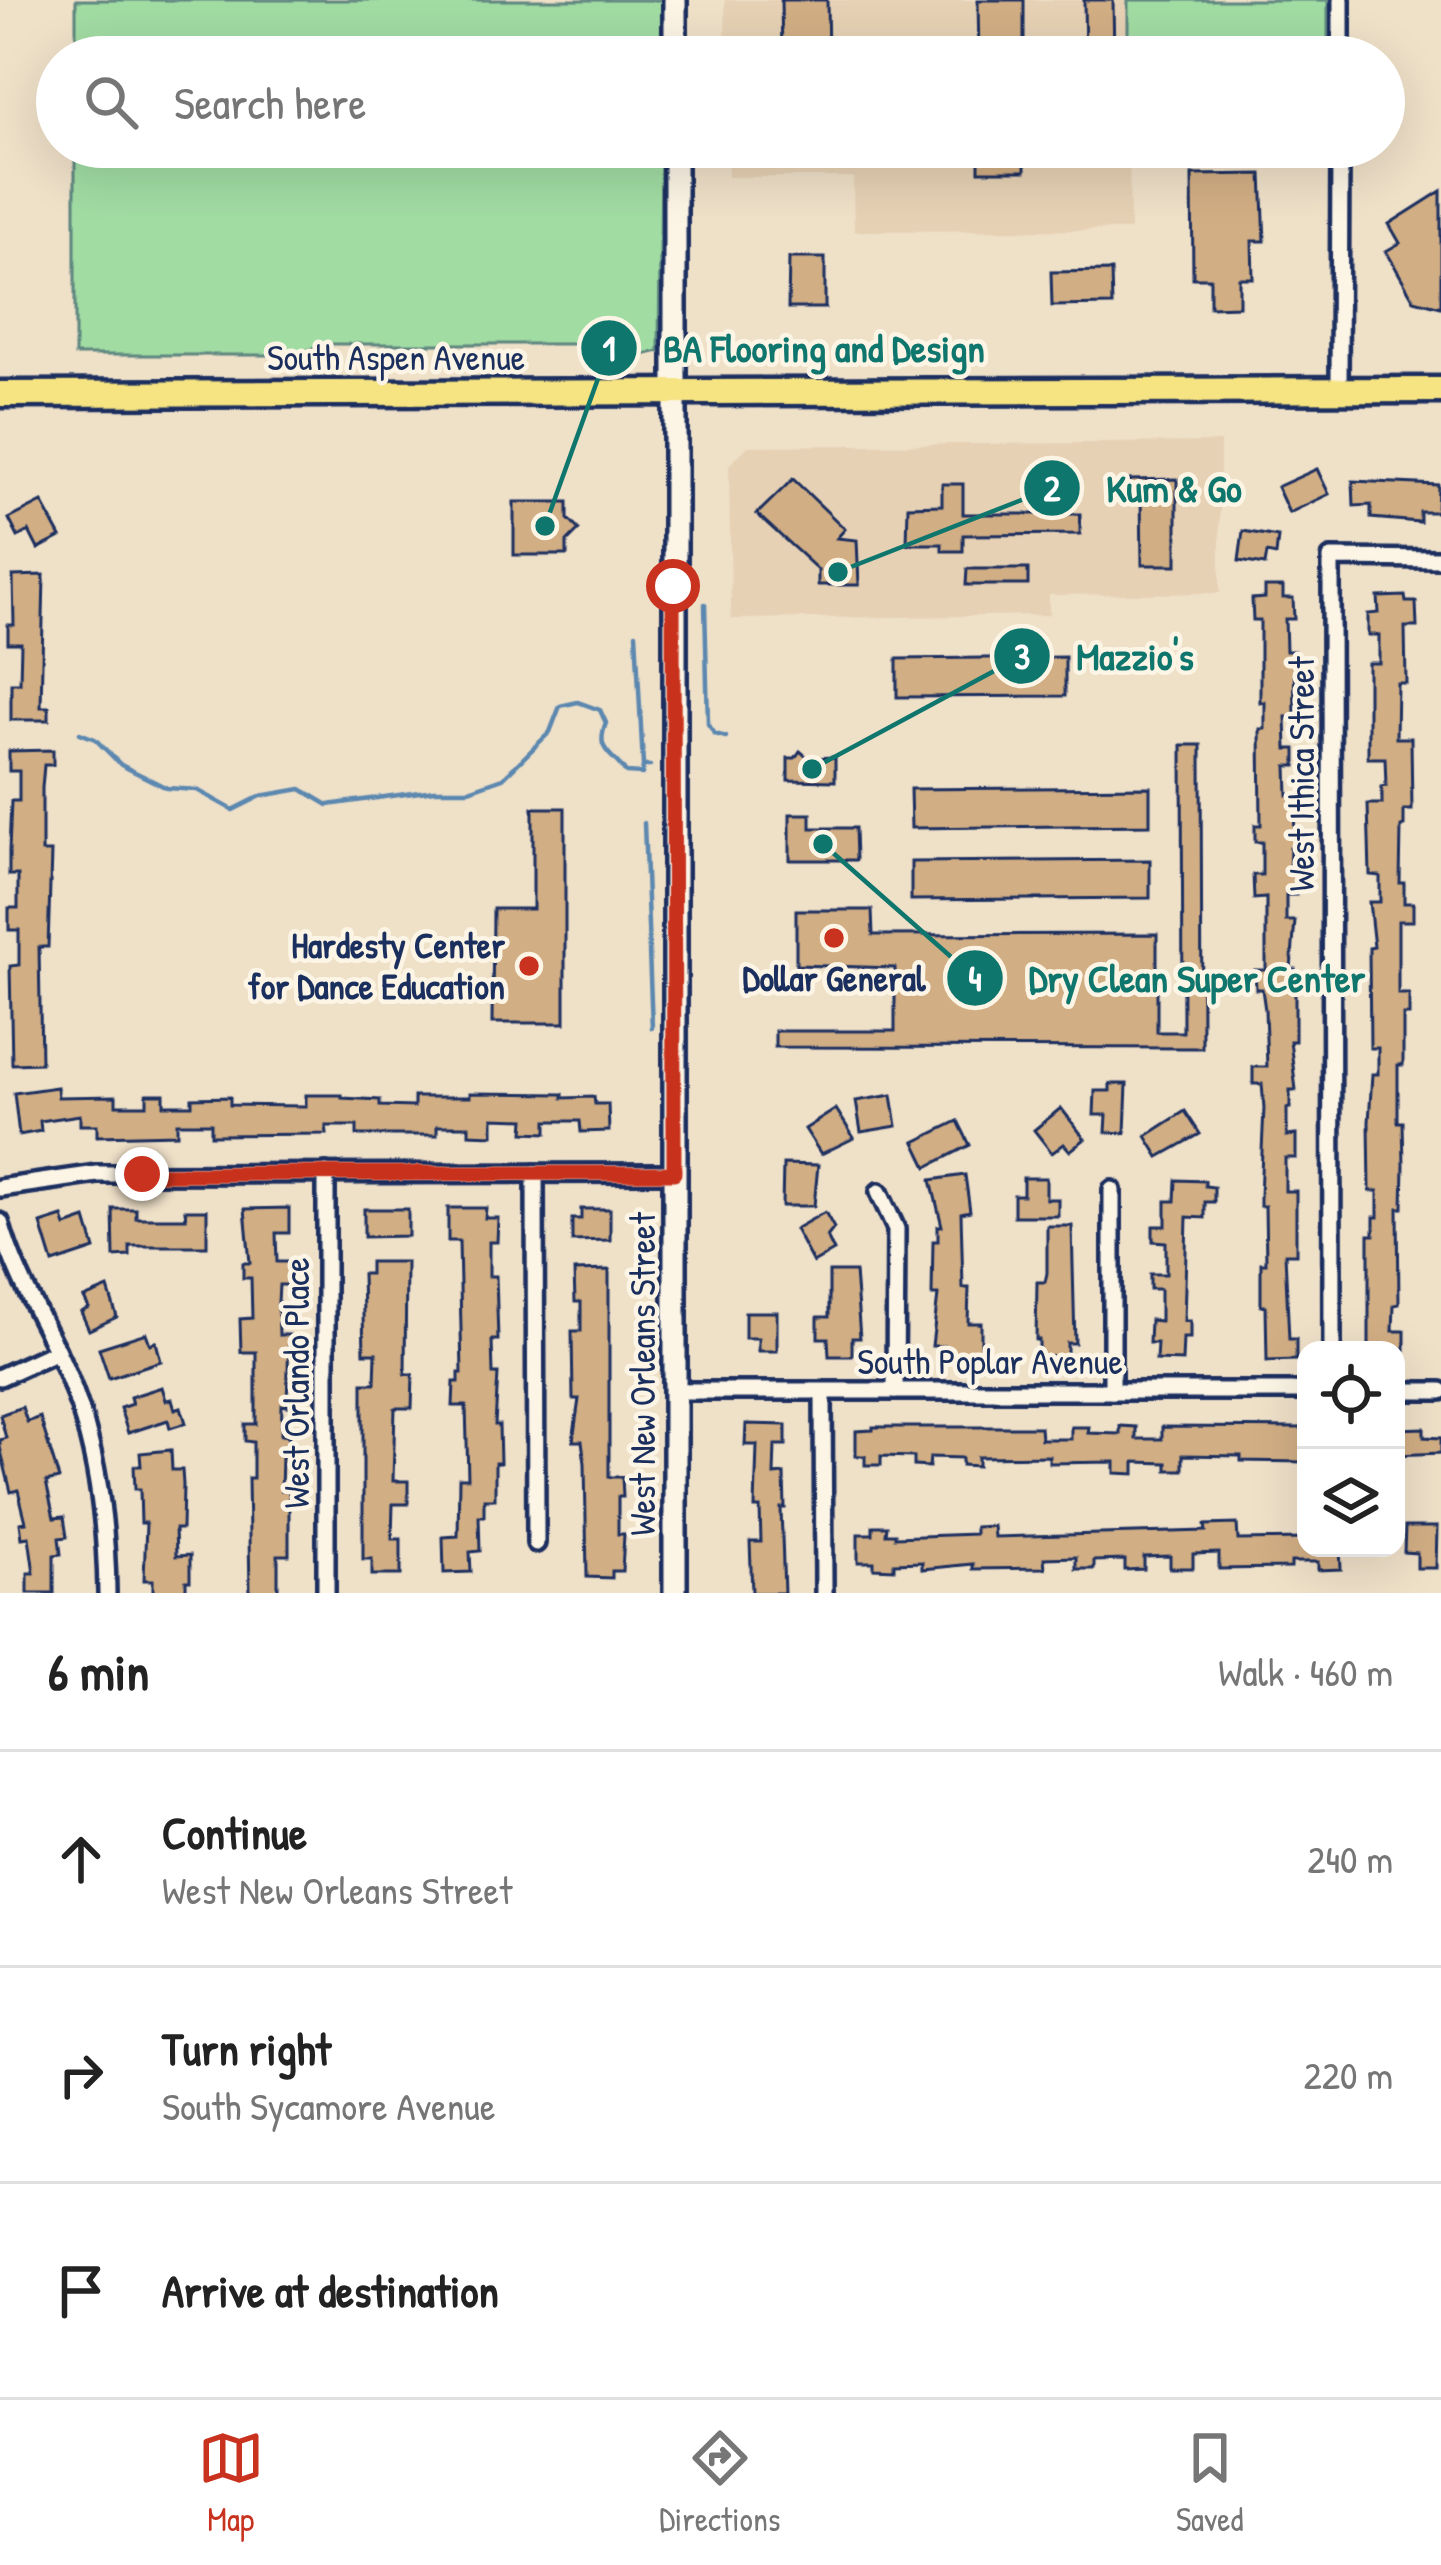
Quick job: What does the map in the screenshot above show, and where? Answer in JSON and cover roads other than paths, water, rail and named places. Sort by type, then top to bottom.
[{"type":"main road","points":[[675,0],[675,36]]},
{"type":"main road","name":"West New Orleans Street","points":[[675,168],[675,1593]]},
{"type":"main road","name":"South Aspen Avenue","points":[[0,394],[1441,390]]},
{"type":"street","points":[[1341,0],[1341,36]]},
{"type":"street","points":[[1339,390],[1340,168]]},
{"type":"street","name":"West Ithica Street","points":[[1332,1341],[1330,559],[1441,559]]},
{"type":"street","name":"West Orlando Place","points":[[326,1173],[326,1593]]},
{"type":"street","points":[[535,1173],[536,1543]]},
{"type":"street","points":[[0,1188],[97,1174],[674,1173]]},
{"type":"street","points":[[1112,1190],[1112,1391]]},
{"type":"street","points":[[879,1192],[896,1229],[895,1391]]},
{"type":"street","points":[[0,1222],[87,1431],[103,1510],[106,1593]]},
{"type":"street","points":[[0,1377],[57,1351]]},
{"type":"street","name":"South Poplar Avenue","points":[[675,1390],[1297,1391]]},
{"type":"street","points":[[1405,1390],[1441,1390]]},
{"type":"street","points":[[823,1392],[824,1593]]},
{"type":"waterway","points":[[705,604],[708,724],[715,734],[726,737]]},
{"type":"waterway","points":[[636,633],[643,765]]},
{"type":"waterway","points":[[80,733],[95,739],[121,765],[167,788],[197,790],[233,810],[261,796],[301,789],[328,805],[434,790],[469,790],[503,778],[550,732],[560,706],[578,702],[600,710],[606,723],[602,740],[606,751],[626,773],[642,774],[643,766],[650,766]]},
{"type":"waterway","points":[[644,823],[652,1028]]},
{"type":"place","name":"BA Flooring and Design","points":[[545,526]]},
{"type":"place","name":"Kum & Go","points":[[838,572]]},
{"type":"place","name":"Mazzio's","points":[[812,769]]},
{"type":"place","name":"Dry Clean Super Center","points":[[823,844]]},
{"type":"place","name":"Dollar General","points":[[834,938]]},
{"type":"place","name":"Hardesty Center for Dance Education","points":[[529,966]]}]
